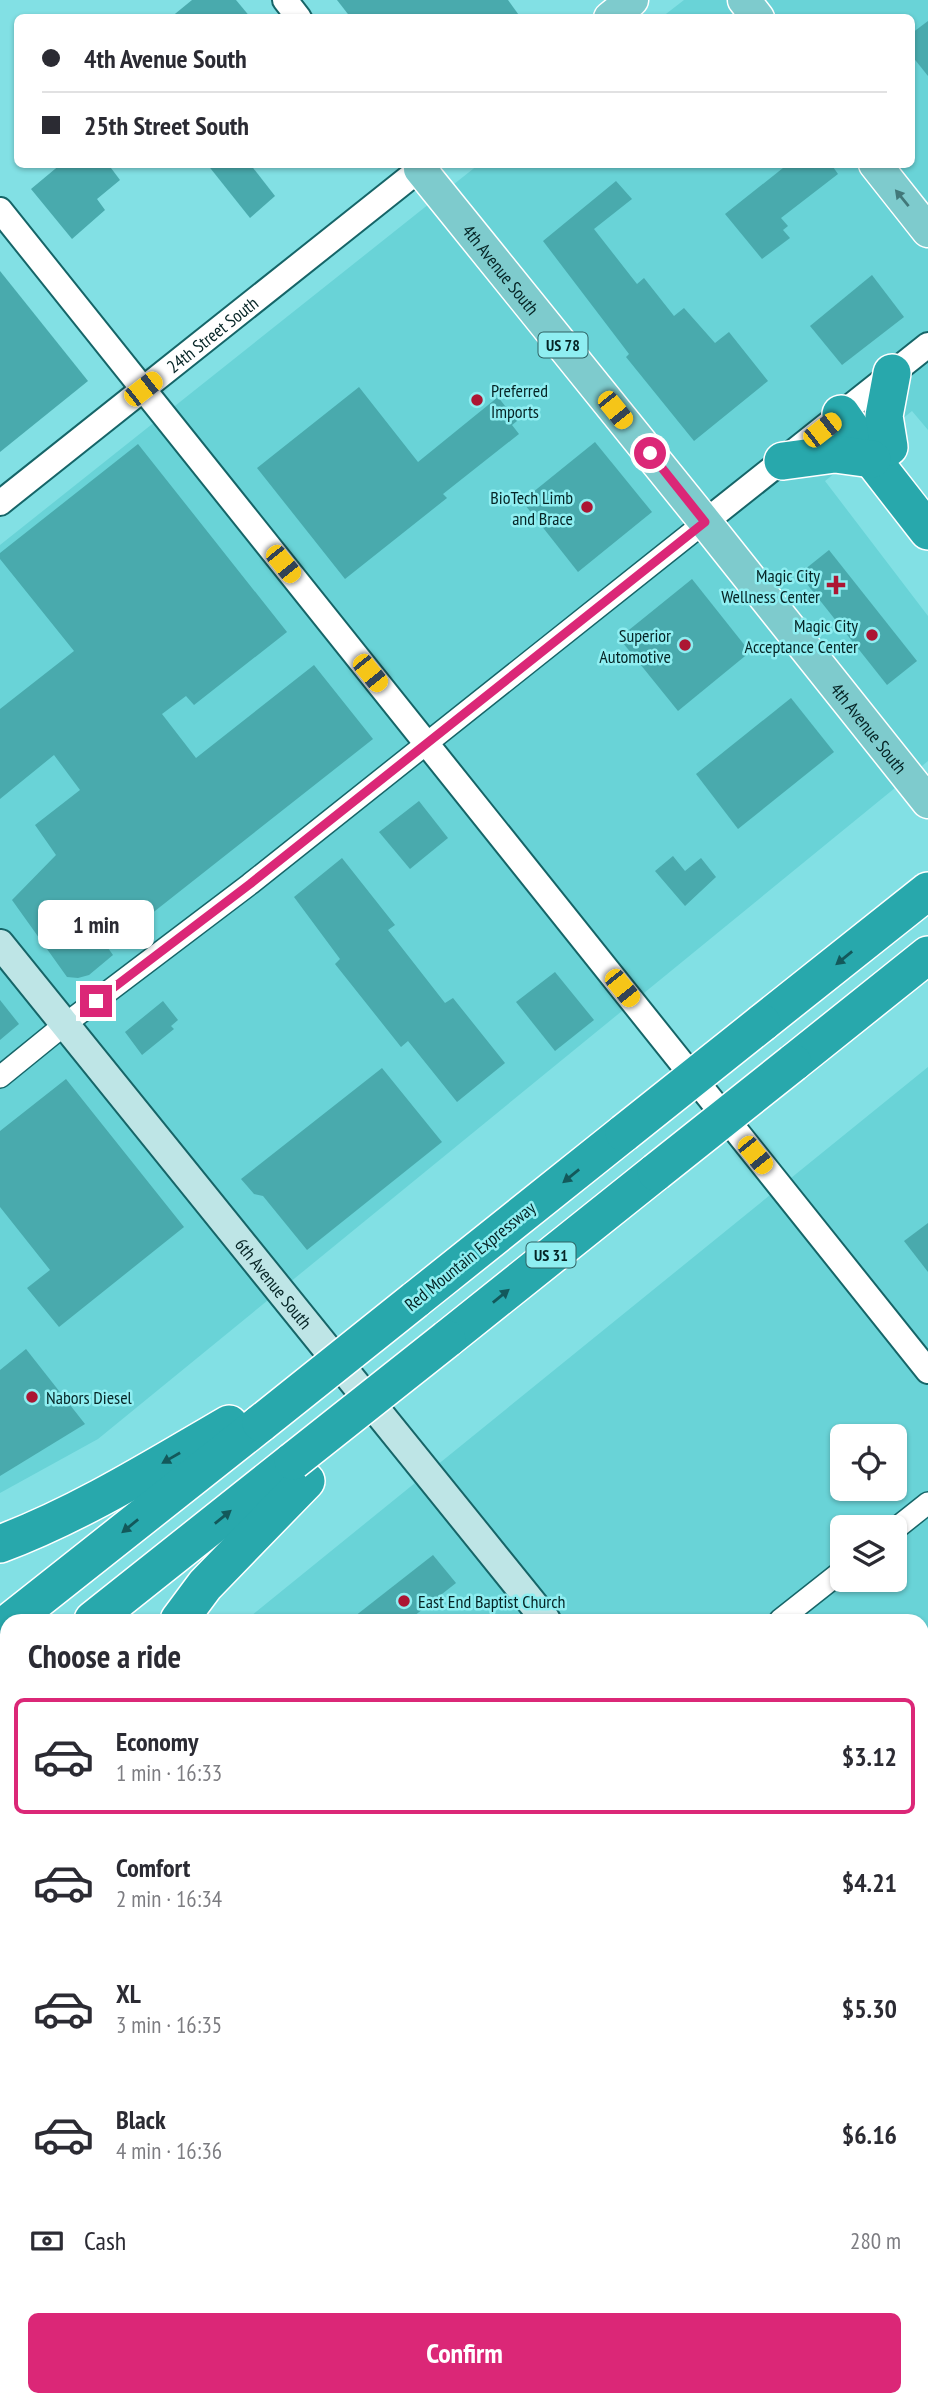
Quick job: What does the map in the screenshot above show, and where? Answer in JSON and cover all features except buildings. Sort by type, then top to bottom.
[{"type":"highway","points":[[880,453],[892,373]]},
{"type":"highway","points":[[848,409],[880,453],[928,531]]},
{"type":"highway","points":[[783,461],[835,454],[880,453],[928,500]]},
{"type":"highway","name":"Red Mountain Expressway","points":[[256,1417],[410,1294],[455,1251],[489,1241],[928,891]]},
{"type":"highway","name":"US 31","points":[[101,1614],[300,1471],[396,1379],[928,955]]},
{"type":"highway","points":[[845,1022],[928,972]]},
{"type":"highway","points":[[10,1540],[256,1417]]},
{"type":"highway","points":[[20,1614],[256,1417]]},
{"type":"highway","points":[[183,1614],[300,1471]]},
{"type":"main road","points":[[615,14],[632,0]]},
{"type":"main road","points":[[744,0],[755,14]]},
{"type":"main road","name":"4th Avenue South","points":[[422,168],[928,802]]},
{"type":"main road","points":[[878,168],[928,231]]},
{"type":"main road","name":"6th Avenue South","points":[[0,944],[541,1614]]},
{"type":"street","points":[[285,0],[296,14]]},
{"type":"street","name":"24th Street South","points":[[0,503],[418,168]]},
{"type":"street","points":[[0,210],[928,1371]]},
{"type":"street","points":[[0,1077],[250,884],[928,345]]},
{"type":"street","points":[[907,1520],[928,1503]]},
{"type":"street","points":[[788,1614],[830,1580]]},
{"type":"shaded area","points":[[684,0],[928,0],[928,430],[912,411],[825,481],[928,616],[928,761],[98,1439],[0,1493],[0,545],[474,168],[915,168],[915,14],[666,14]]},
{"type":"shaded area","points":[[928,1067],[928,1614],[253,1614]]},
{"type":"place","name":"Preferred Imports","points":[[477,400]]},
{"type":"place","name":"BioTech Limb and Brace","points":[[587,507]]},
{"type":"place","name":"Magic City Wellness Center","points":[[836,585]]},
{"type":"place","name":"Magic City Acceptance Center","points":[[872,635]]},
{"type":"place","name":"Superior Automotive","points":[[685,645]]},
{"type":"place","name":"Nabors Diesel","points":[[32,1397]]},
{"type":"place","name":"East End Baptist Church","points":[[404,1601]]},
{"type":"route","points":[[96,1001],[250,884],[705,522],[650,453]]}]
